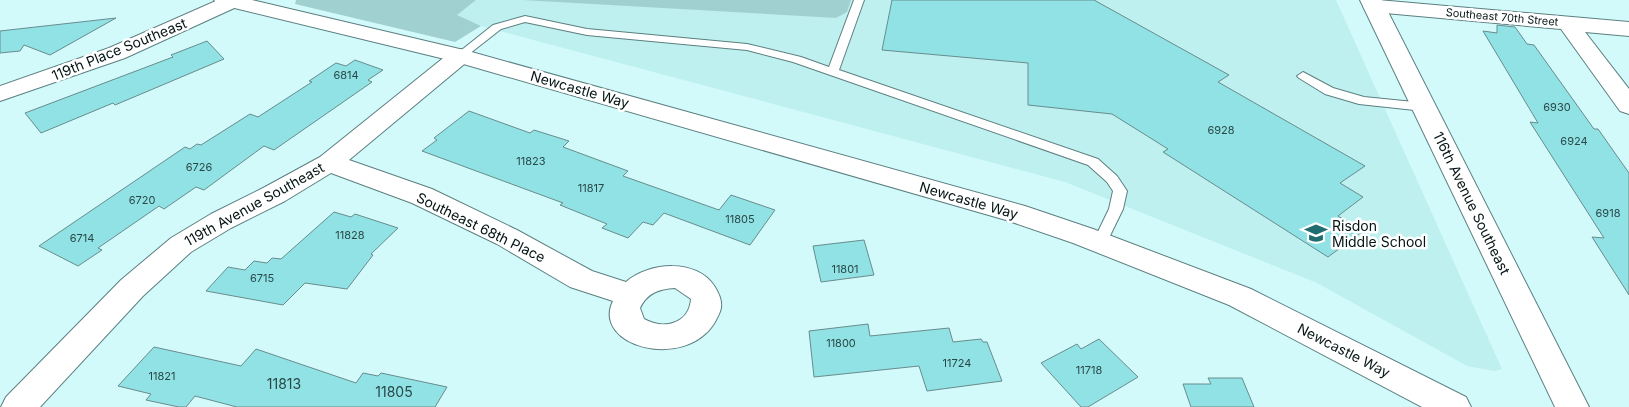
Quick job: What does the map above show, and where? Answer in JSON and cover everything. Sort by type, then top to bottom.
[{"type":"street","name":"Newcastle Way","points":[[234,0],[460,56],[1015,213],[1100,242],[1240,297],[1454,407]]},
{"type":"street","name":"119th Place Southeast","points":[[0,94],[117,53],[234,0]]},
{"type":"street","points":[[287,0],[364,15],[447,36],[459,42],[460,56]]},
{"type":"street","name":"Southeast 70th Street","points":[[1373,3],[1629,29]]},
{"type":"street","name":"116th Avenue Southeast","points":[[1373,3],[1572,407]]},
{"type":"street","points":[[1567,23],[1629,106]]},
{"type":"street","name":"119th Avenue Southeast","points":[[18,407],[132,288],[181,245],[328,163],[460,56]]},
{"type":"street","name":"Southeast 68th Place","points":[[328,163],[422,196],[507,237],[581,279],[631,295]]},
{"type":"street","points":[[674,276],[686,279],[697,285],[704,293],[706,303],[713,314],[686,333],[672,338],[658,339],[644,336],[634,329],[627,320],[625,310],[631,295],[636,289],[647,282],[660,277],[674,276]]},
{"type":"lane","points":[[833,72],[859,0]]},
{"type":"lane","points":[[460,56],[497,27],[525,19],[587,32],[747,47],[796,59],[1093,162],[1111,179],[1120,191],[1121,199],[1100,242]]},
{"type":"lane","points":[[1303,76],[1329,91],[1363,100],[1424,107]]},
{"type":"shaded area","points":[[296,0],[476,0],[457,15],[481,26],[455,42],[295,4]]},
{"type":"shaded area","name":"Risdon Middle School","points":[[476,0],[1336,0],[1502,369],[1494,371],[1467,366],[1317,283],[1065,182],[481,26],[456,15]]},
{"type":"shaded area","points":[[522,0],[851,0],[847,12],[836,18]]},
{"type":"building","points":[[892,0],[1094,0],[1229,75],[1218,82],[1365,166],[1340,183],[1363,197],[1338,216],[1363,231],[1328,257],[1163,152],[1168,149],[1112,114],[1028,105],[1028,63],[882,50]]},
{"type":"building","points":[[116,18],[50,55],[24,45],[20,51],[0,53],[0,31]]},
{"type":"building","points":[[1497,25],[1515,27],[1527,44],[1534,45],[1594,129],[1598,129],[1629,173],[1629,295],[1592,237],[1604,238],[1530,122],[1538,123],[1483,31],[1497,33]]},
{"type":"building","points":[[207,41],[224,59],[115,105],[113,103],[41,133],[25,113],[173,57],[171,55]]},
{"type":"building","points":[[355,60],[383,70],[368,80],[372,82],[274,150],[264,146],[204,190],[196,187],[164,209],[159,206],[98,248],[102,250],[78,266],[39,246],[185,147],[190,149],[197,144],[201,145],[250,114],[258,117],[312,82],[309,81],[336,63],[346,66]]},
{"type":"building","points":[[469,111],[530,133],[534,130],[569,141],[563,147],[628,171],[623,176],[719,210],[731,195],[775,210],[750,245],[664,213],[653,225],[643,222],[628,238],[602,228],[607,224],[560,205],[563,203],[422,151],[437,140],[434,138]]},
{"type":"building","points":[[334,212],[351,217],[355,214],[398,228],[371,254],[373,255],[347,289],[305,283],[283,305],[206,291],[228,267],[245,270],[254,261],[267,263],[272,258],[281,259]]},
{"type":"building","points":[[864,240],[874,275],[821,282],[813,246]]},
{"type":"building","points":[[868,324],[870,336],[949,328],[953,342],[981,339],[983,342],[987,342],[1002,381],[927,391],[919,366],[814,377],[809,331]]},
{"type":"building","points":[[1099,339],[1138,377],[1088,407],[1081,407],[1041,363],[1077,344],[1081,349]]},
{"type":"building","points":[[154,347],[241,366],[256,349],[356,383],[363,373],[378,376],[381,373],[447,387],[435,407],[237,407],[195,396],[186,407],[179,407],[146,400],[151,394],[118,386]]},
{"type":"building","points":[[1208,378],[1242,378],[1254,407],[1191,407],[1183,384],[1211,384]]},
{"type":"place","name":"Risdon Middle School","points":[[1316,233]]}]
